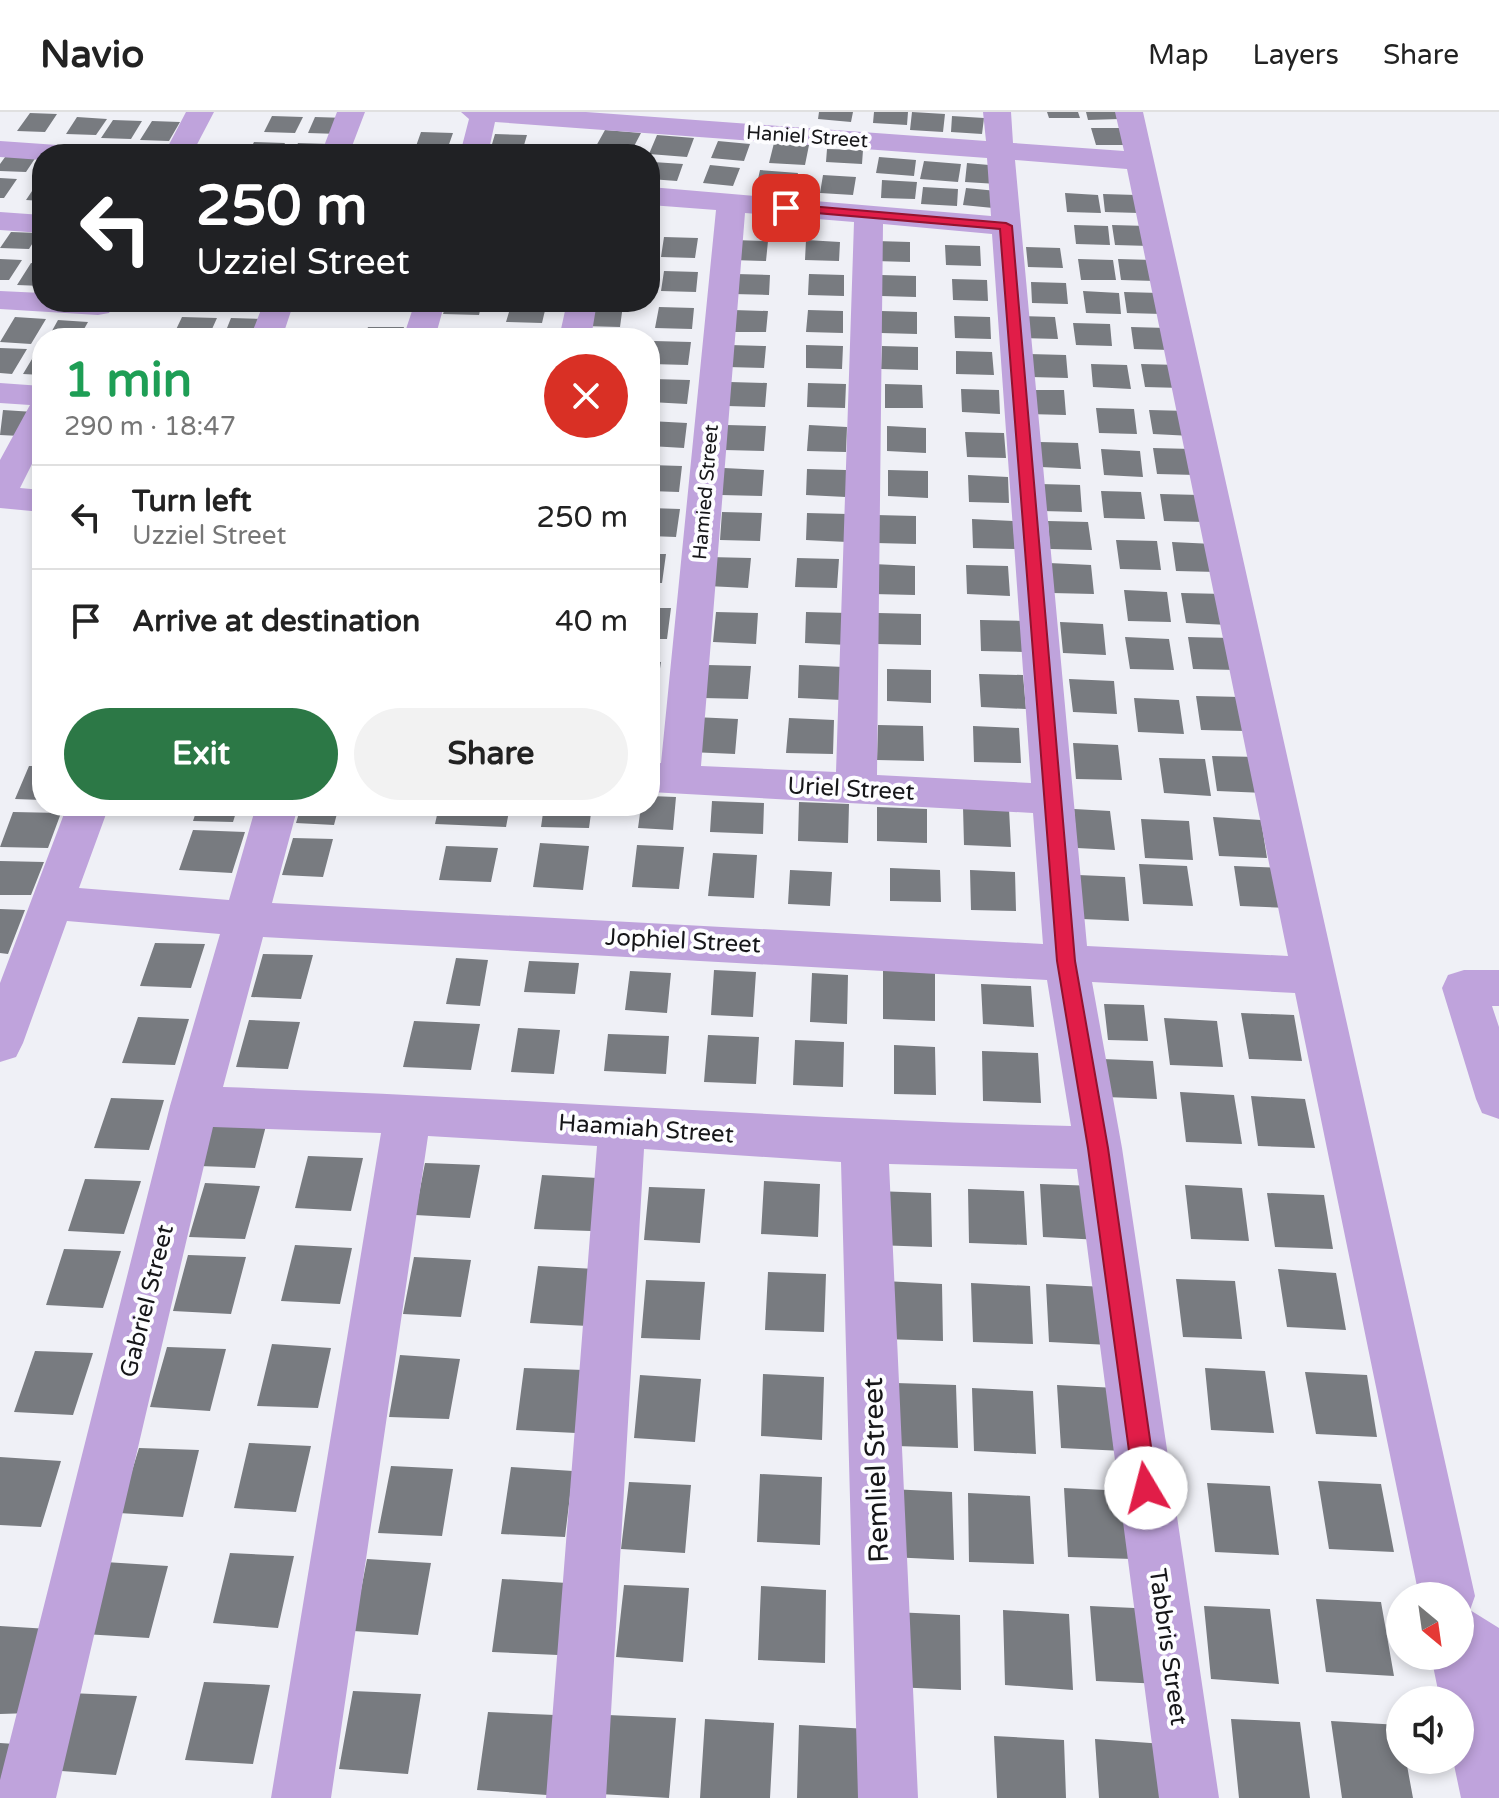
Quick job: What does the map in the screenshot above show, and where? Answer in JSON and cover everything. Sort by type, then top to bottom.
[{"type":"street","points":[[183,144],[200,112]]},
{"type":"street","points":[[339,144],[351,112]]},
{"type":"street","name":"Haniel Street","points":[[475,112],[1139,161]]},
{"type":"street","points":[[476,144],[484,112]]},
{"type":"street","name":"Tabbris Street","points":[[997,112],[1066,961],[1098,1148],[1189,1798]]},
{"type":"street","points":[[1129,112],[1444,1582]]},
{"type":"street","points":[[0,149],[32,151]]},
{"type":"street","points":[[660,197],[1006,226]]},
{"type":"street","name":"Hamied Street","points":[[665,779],[731,203]]},
{"type":"street","points":[[856,789],[869,215]]},
{"type":"street","points":[[0,221],[32,223]]},
{"type":"street","points":[[0,300],[32,301]]},
{"type":"street","points":[[0,393],[32,395]]},
{"type":"street","points":[[32,431],[0,495],[32,500]]},
{"type":"street","name":"Uriel Street","points":[[665,779],[1052,799]]},
{"type":"street","points":[[0,1043],[84,816]]},
{"type":"street","name":"Gabriel Street","points":[[26,1798],[194,1106],[274,816]]},
{"type":"street","name":"Jophiel Street","points":[[51,903],[246,919],[1314,976]]},
{"type":"street","points":[[1499,988],[1464,988],[1499,1099]]},
{"type":"street","name":"Haamiah Street","points":[[194,1106],[408,1114],[864,1142],[1098,1148]]},
{"type":"street","points":[[301,1798],[408,1114]]},
{"type":"street","points":[[576,1798],[622,1128]]},
{"type":"street","name":"Remliel Street","points":[[864,1142],[888,1798]]},
{"type":"street","points":[[1474,1645],[1499,1663]]},
{"type":"street","points":[[1463,1670],[1491,1798]]},
{"type":"building","points":[[819,112],[853,112],[851,122],[818,119]]},
{"type":"building","points":[[874,112],[908,112],[907,125],[873,123]]},
{"type":"building","points":[[912,112],[945,114],[943,132],[910,130]]},
{"type":"building","points":[[1047,112],[1078,112],[1080,118],[1049,118]]},
{"type":"building","points":[[1086,112],[1117,112],[1119,119],[1088,120]]},
{"type":"building","points":[[30,113],[57,114],[45,132],[17,131]]},
{"type":"building","points":[[272,116],[303,117],[295,133],[264,132]]},
{"type":"building","points":[[952,116],[984,118],[982,134],[951,132]]},
{"type":"building","points":[[77,117],[107,119],[96,135],[66,134]]},
{"type":"building","points":[[315,117],[346,118],[339,134],[308,133]]},
{"type":"building","points":[[113,120],[142,121],[131,139],[101,138]]},
{"type":"building","points":[[152,121],[180,122],[169,141],[140,140]]},
{"type":"building","points":[[1091,128],[1122,128],[1128,145],[1096,145]]},
{"type":"building","points":[[605,130],[641,133],[635,144],[597,144]]},
{"type":"building","points":[[421,132],[453,133],[449,144],[417,144]]},
{"type":"building","points":[[495,134],[527,135],[524,144],[492,144]]},
{"type":"building","points":[[657,135],[694,138],[687,157],[660,155],[660,144],[653,144]]},
{"type":"building","points":[[718,141],[750,144],[744,161],[711,158]]},
{"type":"building","points":[[254,142],[285,143],[285,144]]},
{"type":"building","points":[[774,143],[809,145],[805,165],[769,163]]},
{"type":"building","points":[[827,149],[863,150],[862,164],[826,162]]},
{"type":"building","points":[[8,153],[32,154],[32,163],[26,172],[0,171],[0,164]]},
{"type":"building","points":[[879,157],[916,160],[914,176],[876,173]]},
{"type":"building","points":[[924,161],[961,164],[958,182],[920,179]]},
{"type":"building","points":[[660,162],[683,164],[677,181],[660,180]]},
{"type":"building","points":[[967,163],[1000,166],[997,184],[965,182]]},
{"type":"building","points":[[710,165],[740,168],[733,186],[703,183]]},
{"type":"building","points":[[760,170],[798,173],[794,190],[756,188]]},
{"type":"building","points":[[823,175],[856,177],[853,195],[820,193]]},
{"type":"building","points":[[0,178],[17,179],[4,198],[0,198]]},
{"type":"building","points":[[882,180],[917,182],[915,199],[881,198]]},
{"type":"building","points":[[923,187],[958,189],[957,206],[921,204]]},
{"type":"building","points":[[966,188],[997,191],[993,208],[963,205]]},
{"type":"building","points":[[1065,193],[1098,195],[1101,213],[1067,212]]},
{"type":"building","points":[[1103,194],[1136,195],[1139,213],[1105,212]]},
{"type":"building","points":[[1074,225],[1108,226],[1110,245],[1076,244]]},
{"type":"building","points":[[1112,225],[1147,226],[1150,246],[1115,245]]},
{"type":"building","points":[[11,232],[32,233],[29,249],[0,248]]},
{"type":"building","points":[[664,237],[698,238],[695,258],[661,257]]},
{"type":"building","points":[[734,240],[768,241],[766,261],[732,260]]},
{"type":"building","points":[[806,240],[840,242],[839,261],[805,260]]},
{"type":"building","points":[[876,241],[910,242],[910,262],[875,261]]},
{"type":"building","points":[[945,245],[980,246],[981,266],[946,265]]},
{"type":"building","points":[[1026,247],[1060,248],[1063,268],[1028,267]]},
{"type":"building","points":[[0,259],[22,260],[9,280],[0,280]]},
{"type":"building","points":[[1078,259],[1113,260],[1116,280],[1081,280]]},
{"type":"building","points":[[1118,259],[1153,260],[1156,281],[1121,280]]},
{"type":"building","points":[[31,263],[32,263],[32,286],[17,285]]},
{"type":"building","points":[[664,271],[698,272],[696,292],[661,291]]},
{"type":"building","points":[[736,274],[770,275],[769,295],[733,294]]},
{"type":"building","points":[[809,274],[844,275],[844,296],[808,295]]},
{"type":"building","points":[[881,275],[916,276],[916,297],[881,296]]},
{"type":"building","points":[[952,279],[987,280],[988,301],[953,300]]},
{"type":"building","points":[[1031,282],[1066,283],[1068,304],[1032,303]]},
{"type":"building","points":[[1083,291],[1119,293],[1121,314],[1086,313]]},
{"type":"building","points":[[1124,292],[1159,293],[1162,314],[1127,313]]},
{"type":"building","points":[[660,307],[694,308],[692,329],[655,328]]},
{"type":"building","points":[[733,310],[768,311],[766,332],[730,332]]},
{"type":"building","points":[[808,310],[843,311],[843,333],[806,332]]},
{"type":"building","points":[[881,311],[917,312],[917,334],[881,333]]},
{"type":"building","points":[[444,312],[480,312],[479,315]]},
{"type":"building","points":[[509,312],[545,312],[542,323],[506,322]]},
{"type":"building","points":[[586,312],[622,312],[620,327],[583,326]]},
{"type":"building","points":[[954,316],[990,317],[991,339],[955,338]]},
{"type":"building","points":[[1020,316],[1055,317],[1058,339],[1021,338]]},
{"type":"building","points":[[15,317],[46,319],[41,328],[32,328],[31,344],[0,342]]},
{"type":"building","points":[[182,317],[217,318],[212,328],[177,328]]},
{"type":"building","points":[[231,318],[267,319],[263,328],[227,328]]},
{"type":"building","points":[[58,320],[88,322],[85,328],[54,328]]},
{"type":"building","points":[[1073,323],[1110,324],[1112,346],[1076,345]]},
{"type":"building","points":[[1131,327],[1167,328],[1171,350],[1134,349]]},
{"type":"building","points":[[660,341],[691,342],[688,365],[660,364]]},
{"type":"building","points":[[730,345],[766,346],[764,368],[728,367]]},
{"type":"building","points":[[806,345],[843,346],[842,369],[806,368]]},
{"type":"building","points":[[882,346],[918,347],[918,370],[881,369]]},
{"type":"building","points":[[0,348],[27,349],[12,374],[0,373]]},
{"type":"building","points":[[956,351],[992,352],[994,375],[956,374]]},
{"type":"building","points":[[1029,354],[1066,355],[1068,378],[1031,377]]},
{"type":"building","points":[[32,359],[32,374],[23,374]]},
{"type":"building","points":[[1091,364],[1127,365],[1131,389],[1093,387]]},
{"type":"building","points":[[1141,364],[1179,365],[1182,388],[1145,387]]},
{"type":"building","points":[[660,379],[690,380],[687,404],[660,403]]},
{"type":"building","points":[[730,382],[767,383],[765,407],[727,406]]},
{"type":"building","points":[[808,383],[846,384],[845,408],[807,407]]},
{"type":"building","points":[[885,384],[922,385],[923,408],[885,408]]},
{"type":"building","points":[[961,389],[999,390],[1000,414],[962,412]]},
{"type":"building","points":[[1026,390],[1064,390],[1066,415],[1028,414]]},
{"type":"building","points":[[1096,408],[1134,409],[1137,434],[1099,433]]},
{"type":"building","points":[[3,410],[32,412],[20,436],[0,435]]},
{"type":"building","points":[[1149,410],[1188,411],[1192,436],[1153,434]]},
{"type":"building","points":[[660,422],[687,423],[684,448],[660,447]]},
{"type":"building","points":[[727,425],[766,426],[764,451],[725,450]]},
{"type":"building","points":[[809,425],[847,427],[846,452],[807,451]]},
{"type":"building","points":[[887,426],[926,428],[926,453],[887,451]]},
{"type":"building","points":[[965,432],[1004,433],[1006,458],[967,457]]},
{"type":"building","points":[[1040,442],[1078,443],[1081,469],[1041,467]]},
{"type":"building","points":[[1153,448],[1192,449],[1196,475],[1157,474]]},
{"type":"building","points":[[1101,449],[1140,451],[1143,477],[1104,475]]},
{"type":"building","points":[[660,465],[682,466],[679,492],[660,491]]},
{"type":"building","points":[[724,468],[764,470],[762,496],[721,495]]},
{"type":"building","points":[[807,469],[846,470],[846,497],[806,495]]},
{"type":"building","points":[[888,470],[928,471],[928,498],[888,496]]},
{"type":"building","points":[[968,475],[1008,477],[1009,503],[969,502]]},
{"type":"building","points":[[1040,484],[1080,485],[1082,512],[1042,511]]},
{"type":"building","points":[[1101,491],[1141,492],[1145,519],[1104,518]]},
{"type":"building","points":[[1160,494],[1200,495],[1205,522],[1164,521]]},
{"type":"building","points":[[660,508],[680,509],[676,537],[660,536]]},
{"type":"building","points":[[722,512],[762,513],[760,541],[720,540]]},
{"type":"building","points":[[807,513],[848,514],[847,542],[806,540]]},
{"type":"building","points":[[876,515],[916,516],[916,544],[876,543]]},
{"type":"building","points":[[972,519],[1013,521],[1015,549],[973,548]]},
{"type":"building","points":[[1048,521],[1088,522],[1092,550],[1050,549]]},
{"type":"building","points":[[1116,540],[1157,541],[1161,570],[1120,569]]},
{"type":"building","points":[[1172,542],[1213,544],[1218,572],[1176,571]]},
{"type":"building","points":[[660,554],[666,554],[662,583]]},
{"type":"building","points":[[709,557],[751,558],[748,588],[707,586]]},
{"type":"building","points":[[797,558],[839,559],[837,588],[795,587]]},
{"type":"building","points":[[1049,563],[1091,565],[1094,594],[1052,593]]},
{"type":"building","points":[[873,564],[915,566],[915,595],[873,594]]},
{"type":"building","points":[[966,565],[1008,566],[1010,596],[967,594]]},
{"type":"building","points":[[1124,590],[1167,592],[1171,622],[1128,621]]},
{"type":"building","points":[[1181,593],[1224,594],[1229,625],[1186,623]]},
{"type":"building","points":[[660,608],[671,608],[667,639],[660,639]]},
{"type":"building","points":[[716,612],[758,613],[756,644],[713,642]]},
{"type":"building","points":[[806,612],[849,613],[848,645],[805,643]]},
{"type":"building","points":[[878,613],[921,614],[921,645],[877,644]]},
{"type":"building","points":[[980,620],[1024,621],[1025,652],[981,651]]},
{"type":"building","points":[[1060,622],[1103,624],[1106,655],[1063,653]]},
{"type":"building","points":[[1125,637],[1169,639],[1174,670],[1130,669]]},
{"type":"building","points":[[1188,637],[1232,638],[1237,670],[1193,669]]},
{"type":"building","points":[[707,665],[751,666],[748,699],[703,698]]},
{"type":"building","points":[[799,665],[844,667],[842,700],[798,698]]},
{"type":"building","points":[[887,669],[931,670],[931,703],[887,701]]},
{"type":"building","points":[[979,674],[1023,675],[1026,709],[981,707]]},
{"type":"building","points":[[1069,679],[1114,681],[1117,714],[1073,712]]},
{"type":"building","points":[[1196,696],[1241,697],[1246,731],[1201,730]]},
{"type":"building","points":[[1134,698],[1179,700],[1184,734],[1138,732]]},
{"type":"building","points":[[694,717],[738,719],[735,754],[690,752]]},
{"type":"building","points":[[789,718],[834,720],[833,754],[786,753]]},
{"type":"building","points":[[878,725],[923,726],[924,761],[877,760]]},
{"type":"building","points":[[973,726],[1019,728],[1021,763],[974,762]]},
{"type":"building","points":[[1073,743],[1118,745],[1122,780],[1076,779]]},
{"type":"building","points":[[1212,756],[1258,757],[1265,793],[1217,791]]},
{"type":"building","points":[[1159,758],[1205,759],[1211,796],[1164,793]]},
{"type":"building","points":[[29,766],[32,766],[32,800],[15,799]]},
{"type":"building","points":[[660,796],[676,797],[673,830],[638,828],[640,816],[660,816]]},
{"type":"building","points":[[712,801],[764,803],[763,834],[710,832]]},
{"type":"building","points":[[799,802],[849,804],[848,843],[798,841]]},
{"type":"building","points":[[877,807],[927,809],[927,843],[877,841]]},
{"type":"building","points":[[963,807],[1009,809],[1011,847],[964,845]]},
{"type":"building","points":[[1074,809],[1110,811],[1115,850],[1077,848]]},
{"type":"building","points":[[13,812],[60,816],[48,848],[0,847]]},
{"type":"building","points":[[195,816],[235,816],[233,822],[193,821]]},
{"type":"building","points":[[298,816],[336,816],[334,825],[296,823]]},
{"type":"building","points":[[437,816],[508,816],[506,827],[435,824]]},
{"type":"building","points":[[543,816],[591,816],[589,828],[541,827]]},
{"type":"building","points":[[1213,817],[1261,820],[1267,858],[1219,856]]},
{"type":"building","points":[[1141,819],[1189,821],[1193,860],[1145,858]]},
{"type":"building","points":[[193,830],[245,832],[232,873],[179,870]]},
{"type":"building","points":[[293,838],[333,839],[323,877],[282,875]]},
{"type":"building","points":[[540,843],[589,846],[583,890],[533,887]]},
{"type":"building","points":[[637,845],[684,847],[679,889],[632,887]]},
{"type":"building","points":[[446,846],[498,848],[491,882],[439,880]]},
{"type":"building","points":[[713,853],[757,855],[754,898],[708,896]]},
{"type":"building","points":[[0,861],[44,862],[31,895],[0,895]]},
{"type":"building","points":[[1139,864],[1187,866],[1193,906],[1143,904]]},
{"type":"building","points":[[1234,866],[1283,868],[1290,908],[1240,906]]},
{"type":"building","points":[[890,868],[940,870],[941,902],[890,901]]},
{"type":"building","points":[[790,870],[832,872],[830,906],[788,904]]},
{"type":"building","points":[[970,870],[1015,872],[1016,911],[971,910]]},
{"type":"building","points":[[1078,875],[1125,877],[1129,921],[1082,919]]},
{"type":"building","points":[[0,909],[25,910],[8,954],[0,953]]},
{"type":"building","points":[[155,943],[205,944],[191,988],[140,986]]},
{"type":"building","points":[[263,954],[313,955],[301,999],[251,997]]},
{"type":"building","points":[[456,958],[488,960],[480,1006],[446,1004]]},
{"type":"building","points":[[529,961],[579,963],[575,994],[524,992]]},
{"type":"building","points":[[714,970],[756,972],[753,1017],[711,1015]]},
{"type":"building","points":[[883,970],[935,971],[935,1021],[883,1019]]},
{"type":"building","points":[[630,971],[671,973],[667,1013],[625,1010]]},
{"type":"building","points":[[812,973],[848,975],[847,1024],[810,1022]]},
{"type":"building","points":[[981,984],[1031,986],[1034,1027],[983,1024]]},
{"type":"building","points":[[1104,1004],[1144,1005],[1148,1041],[1108,1040]]},
{"type":"building","points":[[1241,1013],[1294,1015],[1302,1061],[1249,1059]]},
{"type":"building","points":[[138,1017],[189,1019],[175,1065],[122,1063]]},
{"type":"building","points":[[1164,1018],[1217,1021],[1223,1067],[1170,1065]]},
{"type":"building","points":[[249,1020],[300,1022],[288,1069],[236,1067]]},
{"type":"building","points":[[414,1021],[480,1024],[471,1070],[403,1067]]},
{"type":"building","points":[[518,1028],[560,1030],[554,1074],[511,1072]]},
{"type":"building","points":[[608,1034],[669,1036],[666,1074],[604,1071]]},
{"type":"building","points":[[708,1035],[759,1037],[756,1084],[704,1082]]},
{"type":"building","points":[[795,1040],[844,1042],[843,1087],[793,1085]]},
{"type":"building","points":[[894,1045],[935,1047],[936,1095],[894,1094]]},
{"type":"building","points":[[982,1051],[1038,1053],[1041,1103],[983,1101]]},
{"type":"building","points":[[1102,1059],[1153,1061],[1157,1099],[1106,1097]]},
{"type":"building","points":[[1180,1092],[1234,1095],[1242,1144],[1186,1142]]},
{"type":"building","points":[[1251,1096],[1305,1099],[1315,1148],[1258,1146]]},
{"type":"building","points":[[111,1098],[164,1100],[149,1150],[94,1148]]},
{"type":"building","points":[[214,1115],[268,1118],[255,1168],[199,1166]]},
{"type":"building","points":[[308,1156],[363,1158],[351,1211],[295,1208]]},
{"type":"building","points":[[425,1163],[480,1165],[470,1218],[415,1215]]},
{"type":"building","points":[[542,1175],[598,1178],[591,1231],[534,1229]]},
{"type":"building","points":[[85,1179],[141,1181],[124,1234],[68,1231]]},
{"type":"building","points":[[764,1181],[820,1184],[818,1237],[761,1234]]},
{"type":"building","points":[[205,1183],[260,1186],[245,1239],[189,1237]]},
{"type":"building","points":[[1040,1184],[1096,1186],[1101,1240],[1043,1237]]},
{"type":"building","points":[[1185,1185],[1242,1188],[1249,1241],[1191,1239]]},
{"type":"building","points":[[649,1187],[705,1189],[700,1243],[644,1240]]},
{"type":"building","points":[[968,1189],[1024,1191],[1027,1245],[969,1243]]},
{"type":"building","points":[[875,1191],[931,1193],[932,1247],[875,1245]]},
{"type":"building","points":[[1267,1193],[1324,1195],[1333,1249],[1275,1247]]},
{"type":"building","points":[[295,1245],[352,1248],[340,1304],[281,1301]]},
{"type":"building","points":[[64,1249],[121,1251],[103,1308],[46,1305]]},
{"type":"building","points":[[188,1255],[246,1257],[231,1314],[173,1311]]},
{"type":"building","points":[[414,1257],[471,1260],[461,1317],[403,1314]]},
{"type":"building","points":[[538,1266],[596,1269],[588,1326],[530,1323]]},
{"type":"building","points":[[1278,1269],[1336,1273],[1346,1330],[1287,1327]]},
{"type":"building","points":[[768,1272],[826,1274],[824,1332],[765,1330]]},
{"type":"building","points":[[1176,1279],[1235,1281],[1242,1339],[1183,1337]]},
{"type":"building","points":[[646,1280],[705,1282],[700,1340],[641,1338]]},
{"type":"building","points":[[884,1281],[942,1284],[943,1341],[884,1339]]},
{"type":"building","points":[[971,1283],[1030,1286],[1033,1344],[973,1342]]},
{"type":"building","points":[[1046,1284],[1105,1287],[1110,1345],[1049,1342]]},
{"type":"building","points":[[272,1344],[331,1348],[318,1408],[257,1406]]},
{"type":"building","points":[[167,1347],[226,1349],[210,1411],[150,1407]]},
{"type":"building","points":[[35,1351],[93,1353],[73,1415],[14,1412]]},
{"type":"building","points":[[400,1355],[460,1359],[449,1419],[389,1417]]},
{"type":"building","points":[[524,1368],[584,1370],[576,1433],[516,1430]]},
{"type":"building","points":[[1205,1368],[1265,1371],[1274,1433],[1211,1430]]},
{"type":"building","points":[[1305,1372],[1367,1375],[1377,1437],[1316,1434]]},
{"type":"building","points":[[763,1374],[824,1377],[822,1440],[761,1436]]},
{"type":"building","points":[[640,1375],[701,1379],[695,1442],[634,1438]]},
{"type":"building","points":[[896,1383],[956,1385],[958,1448],[896,1446]]},
{"type":"building","points":[[1057,1385],[1117,1388],[1123,1451],[1061,1448]]},
{"type":"building","points":[[972,1388],[1033,1391],[1036,1454],[974,1451]]},
{"type":"building","points":[[249,1443],[311,1446],[296,1512],[234,1508]]},
{"type":"building","points":[[139,1448],[199,1450],[183,1517],[119,1513]]},
{"type":"building","points":[[0,1457],[61,1461],[41,1527],[0,1525]]},
{"type":"building","points":[[391,1466],[453,1469],[442,1536],[378,1533]]},
{"type":"building","points":[[511,1467],[573,1471],[565,1537],[501,1534]]},
{"type":"building","points":[[760,1474],[822,1477],[820,1545],[757,1542]]},
{"type":"building","points":[[1318,1481],[1381,1484],[1394,1552],[1329,1549]]},
{"type":"building","points":[[629,1482],[691,1485],[685,1553],[621,1549]]},
{"type":"building","points":[[1207,1483],[1270,1486],[1279,1555],[1215,1552]]},
{"type":"building","points":[[1064,1488],[1127,1491],[1133,1559],[1068,1557]]},
{"type":"building","points":[[890,1489],[952,1492],[954,1560],[889,1557]]},
{"type":"building","points":[[968,1493],[1030,1496],[1034,1564],[969,1562]]},
{"type":"building","points":[[230,1553],[294,1556],[278,1628],[213,1623]]},
{"type":"building","points":[[367,1559],[431,1563],[418,1635],[353,1631]]},
{"type":"building","points":[[105,1562],[168,1566],[149,1638],[84,1634]]},
{"type":"building","points":[[502,1579],[567,1583],[558,1655],[492,1652]]},
{"type":"building","points":[[624,1585],[689,1588],[683,1662],[616,1657]]},
{"type":"building","points":[[761,1586],[826,1590],[825,1663],[758,1660]]},
{"type":"building","points":[[1316,1599],[1381,1602],[1386,1630],[1386,1670],[1393,1670],[1394,1676],[1326,1672]]},
{"type":"building","points":[[1090,1606],[1157,1609],[1163,1684],[1096,1681]]},
{"type":"building","points":[[1204,1606],[1270,1609],[1279,1684],[1211,1679]]},
{"type":"building","points":[[1003,1610],[1069,1614],[1073,1690],[1005,1685]]},
{"type":"building","points":[[893,1612],[960,1615],[961,1690],[894,1687]]},
{"type":"building","points":[[0,1626],[49,1629],[31,1713],[0,1714]]},
{"type":"building","points":[[204,1682],[270,1685],[253,1764],[185,1760]]},
{"type":"building","points":[[353,1691],[421,1694],[408,1774],[339,1769]]},
{"type":"building","points":[[70,1693],[137,1696],[116,1775],[48,1770]]},
{"type":"building","points":[[488,1712],[555,1715],[547,1795],[477,1790]]},
{"type":"building","points":[[608,1715],[676,1718],[669,1798],[600,1794]]},
{"type":"building","points":[[705,1719],[774,1723],[770,1798],[700,1798]]},
{"type":"building","points":[[1231,1719],[1300,1722],[1310,1798],[1239,1798]]},
{"type":"building","points":[[1331,1721],[1386,1724],[1386,1774],[1409,1774],[1413,1798],[1342,1798]]},
{"type":"building","points":[[799,1725],[868,1729],[867,1798],[797,1798]]},
{"type":"building","points":[[994,1736],[1064,1740],[1066,1798],[997,1798]]},
{"type":"building","points":[[1095,1739],[1164,1744],[1169,1798],[1099,1798]]},
{"type":"building","points":[[0,1743],[15,1744],[18,1798],[0,1798]]},
{"type":"route","points":[[786,208],[1006,226],[1066,961],[1098,1148],[1146,1488]]}]
